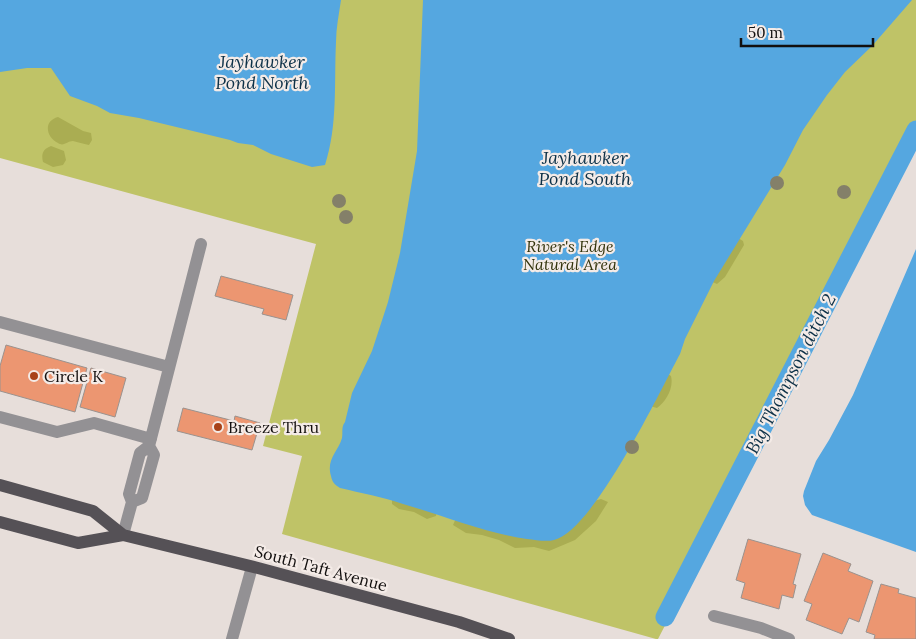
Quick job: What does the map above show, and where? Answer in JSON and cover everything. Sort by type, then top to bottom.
[{"type":"main road","name":"South Taft Avenue","points":[[0,486],[93,511],[123,535]]},
{"type":"main road","name":"South Taft Avenue","points":[[0,522],[78,543],[123,535],[459,622],[510,639]]},
{"type":"street","points":[[123,535],[132,502],[142,498],[154,455],[150,442],[201,244]]},
{"type":"street","points":[[0,322],[169,366]]},
{"type":"street","points":[[0,417],[57,432],[94,423],[150,442]]},
{"type":"street","points":[[232,639],[252,567]]},
{"type":"street","points":[[714,616],[761,628],[787,639]]},
{"type":"green space","name":"River's Edge Natural Area","points":[[0,0],[916,0],[916,140],[658,639],[656,639],[282,534],[302,456],[263,446],[316,244],[0,158]]},
{"type":"shaded area","points":[[58,117],[83,131],[91,133],[92,140],[89,145],[73,141],[60,144],[54,140],[49,133],[48,125],[53,119]]},
{"type":"shaded area","points":[[51,146],[64,151],[66,160],[63,165],[53,167],[43,162],[43,152]]},
{"type":"shaded area","points":[[738,238],[743,241],[744,245],[725,277],[717,284],[708,280]]},
{"type":"shaded area","points":[[665,372],[671,376],[672,381],[666,398],[657,408],[646,405]]},
{"type":"shaded area","points":[[392,495],[437,509],[436,516],[427,519],[414,512],[399,509],[392,504]]},
{"type":"shaded area","points":[[601,499],[608,502],[596,521],[575,540],[549,551],[534,547],[515,548],[499,540],[466,533],[453,525],[457,516]]},
{"type":"water","name":"Jayhawker Pond North","points":[[0,0],[341,0],[336,37],[334,119],[325,165],[312,167],[271,154],[253,145],[110,113],[70,96],[51,68],[27,68],[0,72]]},
{"type":"water","name":"Jayhawker Pond South","points":[[423,0],[912,0],[872,46],[845,72],[803,130],[785,165],[714,281],[685,339],[680,354],[624,458],[588,512],[570,531],[554,540],[527,539],[480,528],[388,499],[340,488],[331,478],[331,460],[342,438],[352,393],[372,351],[388,302],[400,253],[417,151]]},
{"type":"water","points":[[916,249],[916,552],[812,515],[805,505],[803,496],[816,461],[853,395]]},
{"type":"building","points":[[221,276],[293,295],[286,320],[262,314],[264,309],[215,296]]},
{"type":"building","points":[[6,345],[87,368],[75,412],[0,391],[0,366]]},
{"type":"building","points":[[91,368],[126,378],[115,417],[80,407]]},
{"type":"building","name":"Breeze Thru","points":[[183,408],[234,421],[235,416],[260,423],[252,450],[177,431]]},
{"type":"building","points":[[748,539],[801,554],[793,584],[796,585],[793,598],[782,595],[779,609],[741,598],[745,583],[736,580]]},
{"type":"building","points":[[823,553],[851,564],[848,571],[873,581],[859,622],[849,618],[842,634],[806,620],[812,604],[804,601]]},
{"type":"building","points":[[881,584],[899,589],[898,593],[916,598],[916,639],[874,639],[875,635],[866,632]]},
{"type":"waterway","name":"Big Thompson ditch 2","points":[[665,617],[916,130]]},
{"type":"place","name":"Circle K","points":[[34,376]]},
{"type":"place","name":"Breeze Thru","points":[[218,427]]}]
